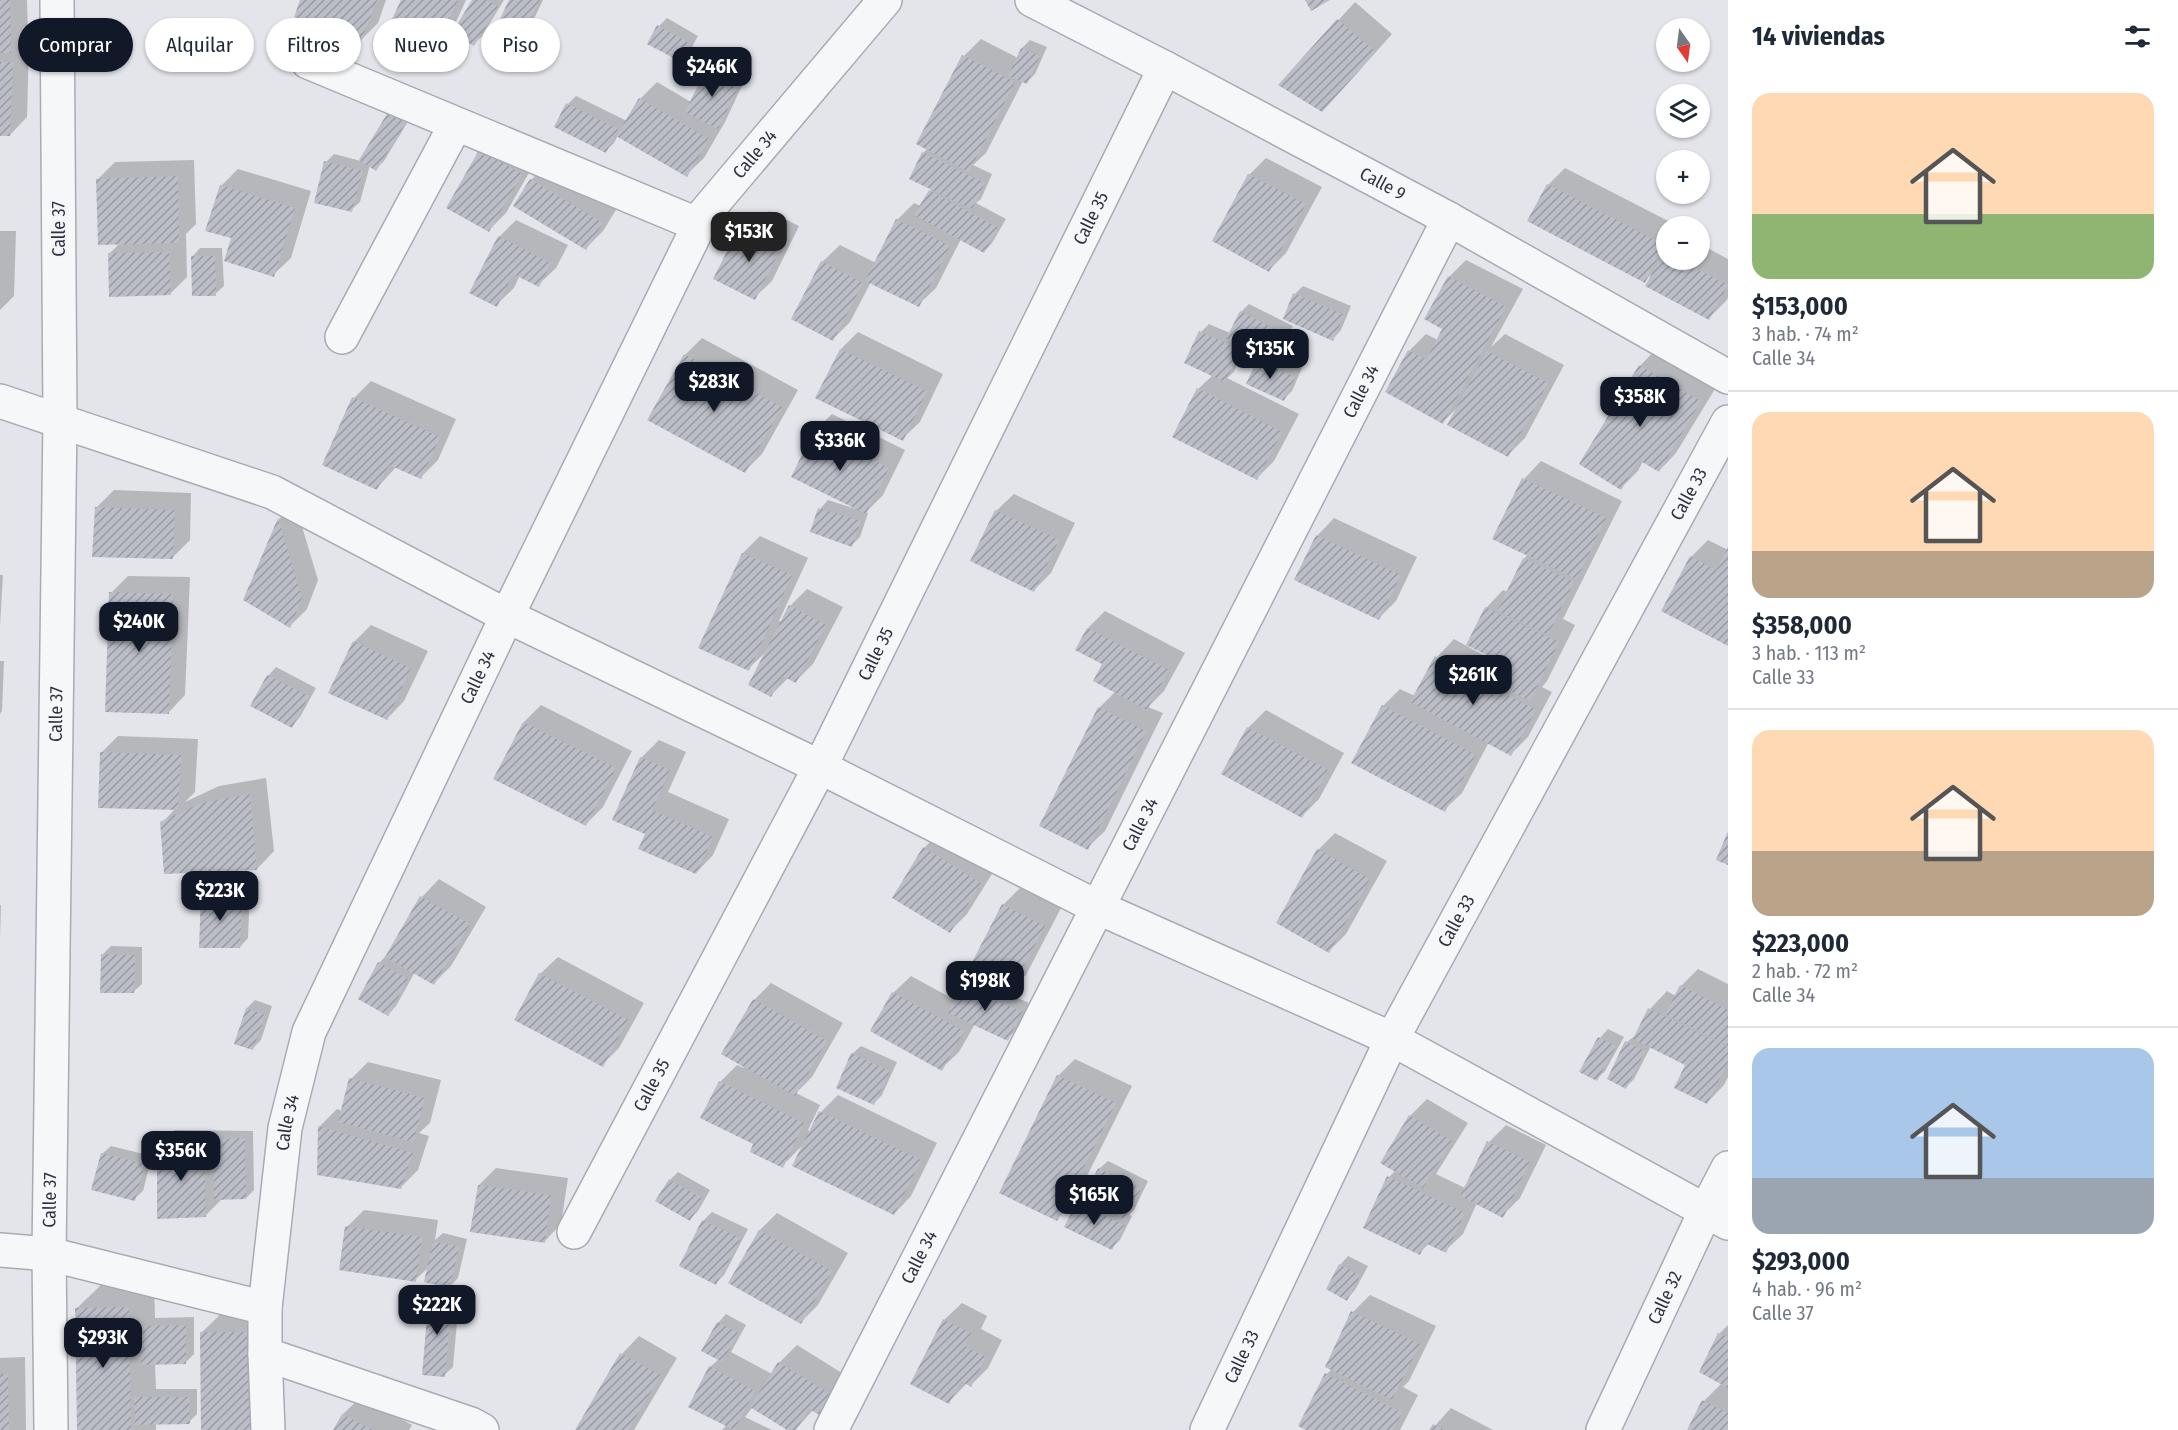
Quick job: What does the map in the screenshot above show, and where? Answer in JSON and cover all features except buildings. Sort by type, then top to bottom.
[{"type":"street","name":"Calle 37","points":[[51,1430],[49,1254],[60,419],[57,0]]},
{"type":"street","name":"Calle 34","points":[[268,1430],[265,1308],[285,1128],[309,1032],[507,616],[705,213],[885,0]]},
{"type":"street","name":"Calle 9","points":[[1032,0],[1449,219],[1728,377]]},
{"type":"street","name":"Calle 35","points":[[574,1232],[820,767],[1165,68]]},
{"type":"street","points":[[332,72],[699,225]]},
{"type":"street","points":[[342,337],[456,124]]},
{"type":"street","name":"Calle 34","points":[[831,1430],[1449,219]]},
{"type":"street","points":[[0,401],[60,419],[272,492],[507,616],[820,767],[1097,906],[1392,1039],[1717,1217]]},
{"type":"street","name":"Calle 33","points":[[1207,1430],[1392,1039],[1728,422]]},
{"type":"street","name":"Calle 32","points":[[1603,1430],[1717,1217],[1728,1168]]},
{"type":"street","points":[[0,1250],[49,1254],[265,1308]]},
{"type":"street","points":[[265,1354],[471,1424],[482,1430]]}]
